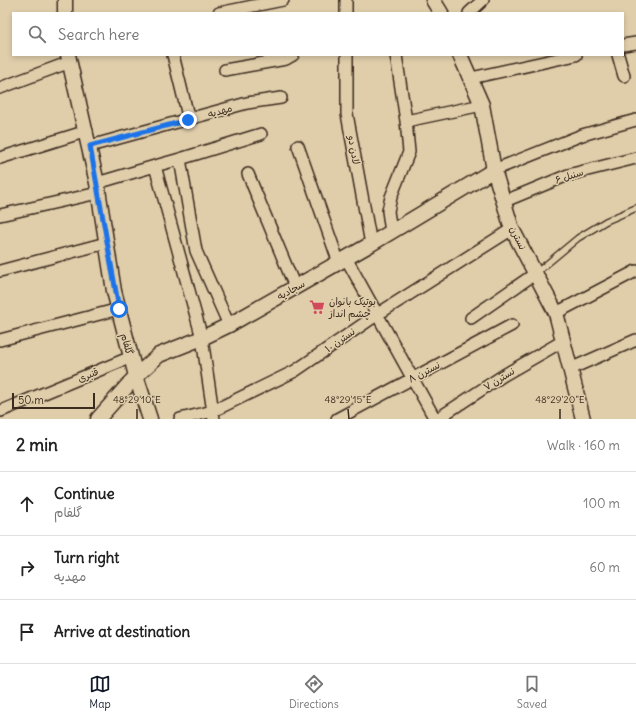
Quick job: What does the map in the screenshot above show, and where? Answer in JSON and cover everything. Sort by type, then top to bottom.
[{"type":"street","points":[[65,0],[65,12]]},
{"type":"street","points":[[224,12],[283,0]]},
{"type":"street","points":[[346,0],[346,12]]},
{"type":"street","points":[[433,0],[440,12]]},
{"type":"street","points":[[470,12],[483,0]]},
{"type":"street","points":[[624,45],[636,43]]},
{"type":"street","points":[[173,56],[188,120]]},
{"type":"street","points":[[226,70],[286,59],[291,56]]},
{"type":"street","name":"لادن دو","points":[[347,56],[347,114],[371,244]]},
{"type":"street","points":[[392,232],[388,211],[391,197],[409,152],[396,56]]},
{"type":"street","name":"نسترن","points":[[460,56],[482,105],[494,170],[512,229],[556,313],[583,419]]},
{"type":"street","points":[[471,78],[571,56]]},
{"type":"street","points":[[618,56],[624,76]]},
{"type":"street","points":[[0,88],[69,59]]},
{"type":"street","name":"گلفام","points":[[69,59],[87,131],[119,309],[136,376],[150,419]]},
{"type":"street","name":"مهدیه","points":[[90,146],[247,103],[282,98]]},
{"type":"street","points":[[406,122],[482,105]]},
{"type":"street","points":[[494,170],[582,135],[636,120]]},
{"type":"street","points":[[0,158],[87,131]]},
{"type":"street","points":[[0,215],[98,188],[155,166],[261,134]]},
{"type":"street","points":[[298,146],[342,260],[378,314],[436,419]]},
{"type":"street","points":[[180,158],[196,251],[229,325]]},
{"type":"street","name":"سنبل ۶","points":[[504,201],[568,175],[636,158]]},
{"type":"street","points":[[155,166],[202,338],[214,415]]},
{"type":"street","name":"سجادیه","points":[[98,419],[136,376],[159,354],[202,338],[229,325],[392,232],[494,170]]},
{"type":"street","points":[[248,174],[295,288]]},
{"type":"street","name":"نسترن ۱۰","points":[[180,419],[214,415],[295,371],[378,314],[512,229]]},
{"type":"street","points":[[0,271],[106,243]]},
{"type":"street","points":[[556,313],[636,271]]},
{"type":"street","points":[[471,318],[536,273]]},
{"type":"street","points":[[0,340],[119,309]]},
{"type":"street","name":"نسترن ۸","points":[[337,419],[512,325]]},
{"type":"street","points":[[570,369],[636,340]]},
{"type":"street","name":"نسترن ۷","points":[[436,419],[504,375],[564,341]]},
{"type":"street","name":"قنبری","points":[[1,411],[131,357]]},
{"type":"lane","points":[[536,273],[578,238],[606,221],[636,208]]},
{"type":"place","name":"بوتیک بانوان چشم انداز","points":[[317,307]]},
{"type":"route","points":[[119,309],[114,291],[90,146],[188,120]]}]
